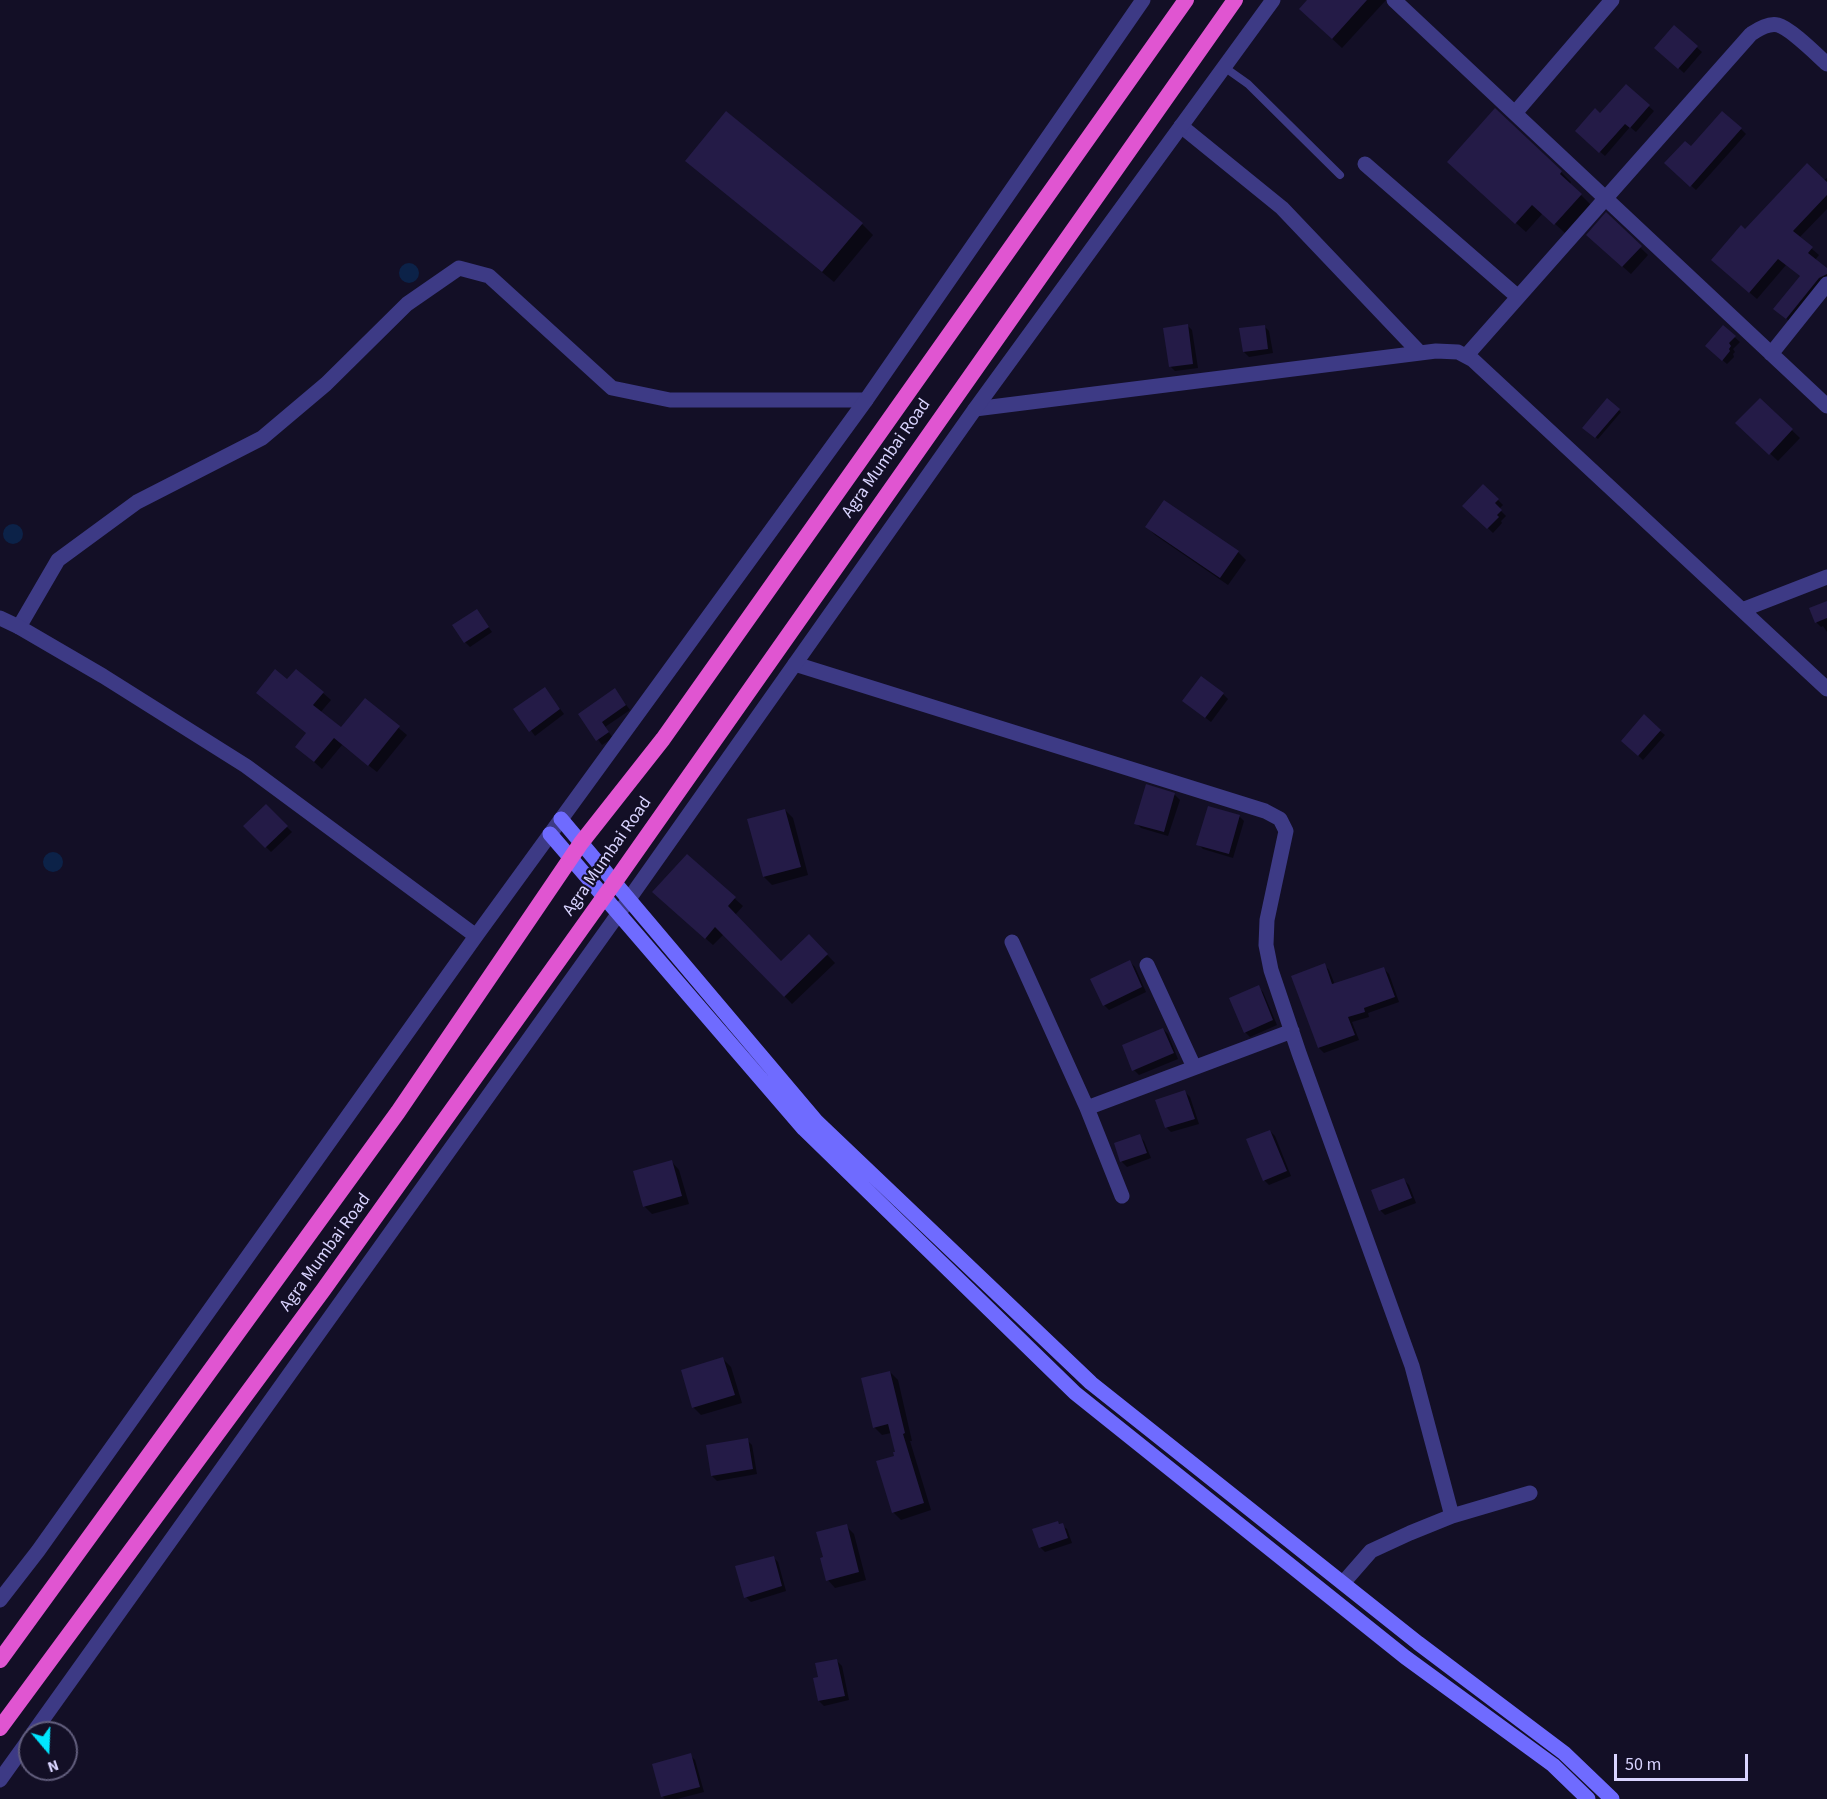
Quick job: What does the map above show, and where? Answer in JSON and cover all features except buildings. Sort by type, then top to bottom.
[{"type":"highway","name":"Agra Mumbai Road","points":[[0,1660],[398,1112],[581,843],[663,739],[1186,0]]},
{"type":"highway","name":"Agra Mumbai Road","points":[[0,1728],[324,1289],[615,883],[1235,0]]},
{"type":"main road","points":[[561,819],[826,1130],[1091,1383],[1343,1583],[1564,1753],[1612,1799]]},
{"type":"main road","points":[[550,834],[804,1129],[1076,1393],[1405,1657],[1553,1765],[1588,1799]]},
{"type":"street","points":[[0,1600],[38,1551],[476,936],[866,400],[1143,0]]},
{"type":"street","points":[[42,1721],[975,409],[1273,0]]},
{"type":"street","points":[[1394,0],[1827,406]]},
{"type":"street","points":[[1515,113],[1612,0]]},
{"type":"street","points":[[1466,356],[1751,34],[1766,25],[1779,25],[1809,47],[1827,64]]},
{"type":"street","points":[[1181,126],[1282,208],[1420,353]]},
{"type":"street","points":[[1365,164],[1518,297]]},
{"type":"street","points":[[20,627],[58,560],[137,502],[262,438],[326,384],[407,304],[459,268],[489,276],[612,388],[670,400],[866,400]]},
{"type":"street","points":[[1771,354],[1827,284]]},
{"type":"street","points":[[975,409],[1436,351],[1458,352],[1473,360],[1827,689]]},
{"type":"street","points":[[1742,610],[1827,577]]},
{"type":"street","points":[[0,618],[20,627],[102,676],[246,766],[476,936]]},
{"type":"street","points":[[795,664],[1139,770],[1265,811],[1280,819],[1286,831],[1267,920],[1266,945],[1271,970],[1412,1366],[1452,1516]]},
{"type":"street","points":[[1012,942],[1087,1107],[1122,1196]]},
{"type":"street","points":[[1147,965],[1194,1067]]},
{"type":"street","points":[[1087,1107],[1292,1031]]},
{"type":"street","points":[[1343,1583],[1371,1551],[1452,1516],[1530,1492]]},
{"type":"street","points":[[0,1780],[18,1755]]},
{"type":"lane","points":[[1224,67],[1248,84],[1340,175]]},
{"type":"water","points":[[409,263],[416,266],[419,273],[416,280],[409,283],[402,280],[399,273],[402,266]]},
{"type":"water","points":[[13,524],[20,527],[23,534],[20,541],[13,544],[6,541],[3,534],[6,527]]},
{"type":"water","points":[[53,852],[60,855],[63,862],[60,869],[53,872],[46,869],[43,862],[46,855]]}]
